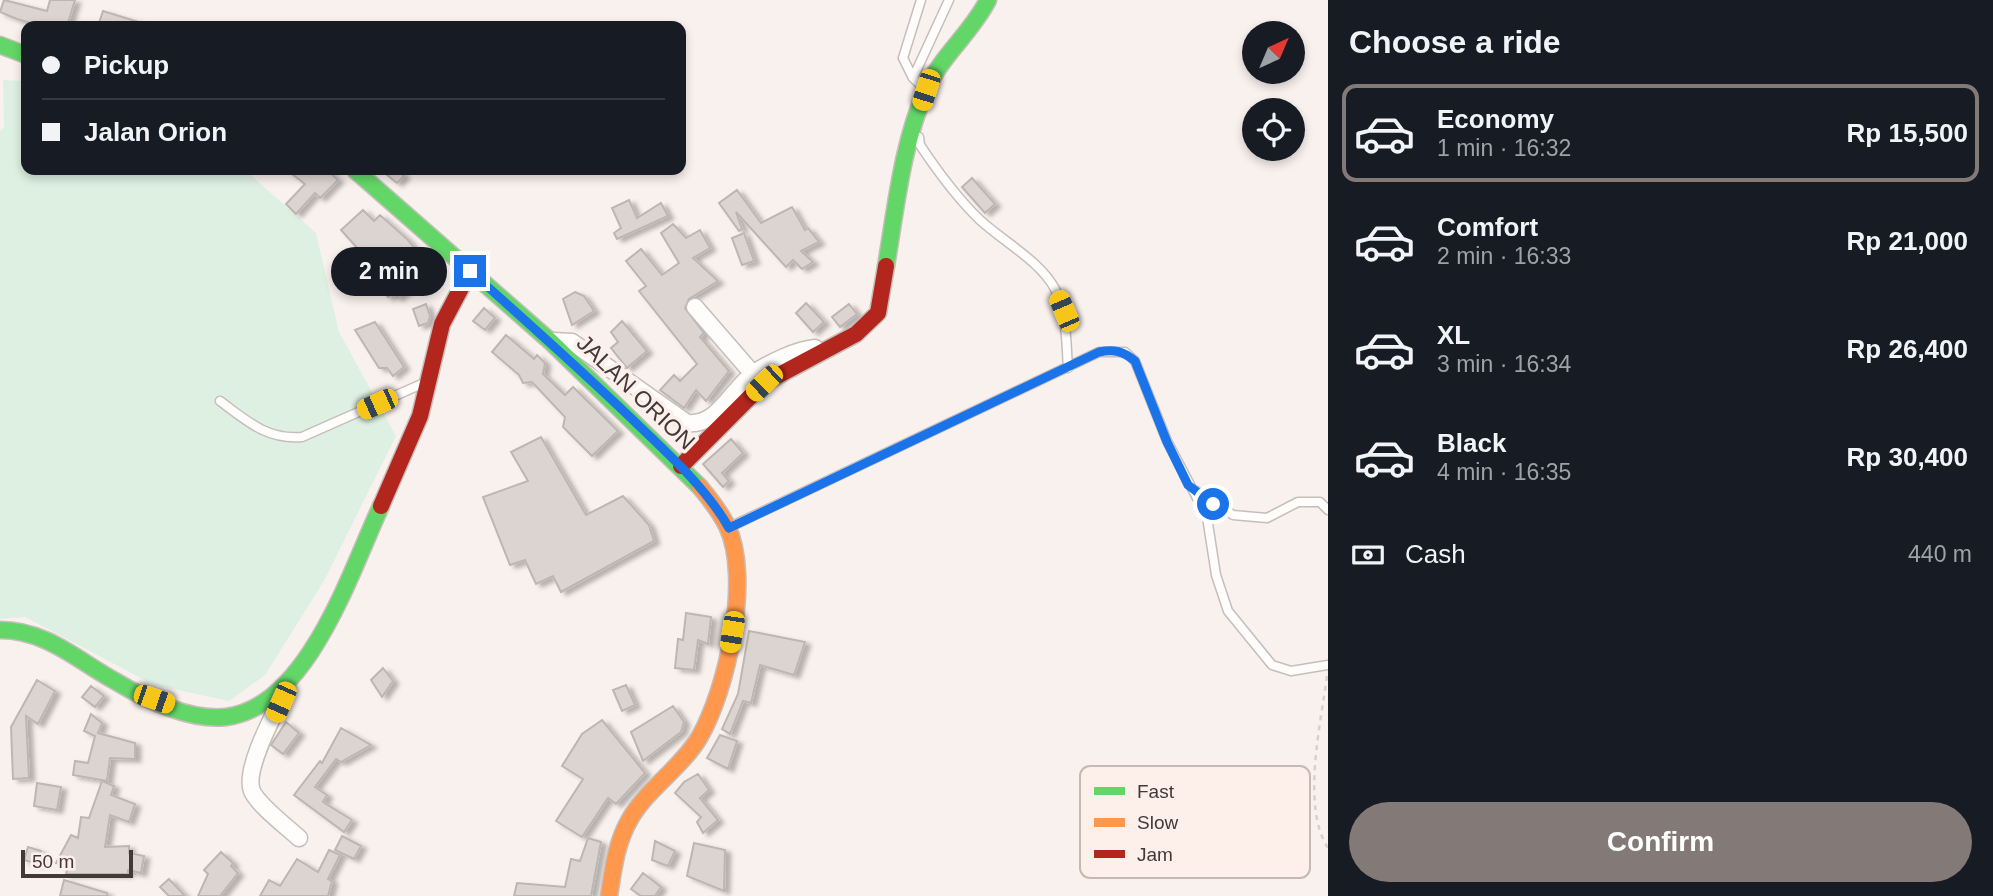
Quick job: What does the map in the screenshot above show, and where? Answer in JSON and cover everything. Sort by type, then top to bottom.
[{"type":"main road","points":[[681,466],[764,383],[828,350],[870,323],[880,307],[891,227],[915,120],[938,68],[981,15],[988,0]]},
{"type":"main road","points":[[0,45],[21,53]]},
{"type":"main road","name":"JALAN ORION","points":[[361,175],[550,341],[681,466],[711,500],[729,528],[735,557],[737,598],[720,691],[698,739],[637,808],[625,828],[615,855],[609,896]]},
{"type":"main road","points":[[0,630],[13,628],[38,635],[136,692],[191,711],[218,717],[237,715],[258,706],[282,688],[337,602],[409,444],[421,412],[437,339],[450,304],[470,271]]},
{"type":"street","points":[[695,307],[752,374]]},
{"type":"street","points":[[550,341],[572,342],[687,423],[706,421],[752,374],[807,349],[828,350]]},
{"type":"street","points":[[294,673],[255,760],[250,782],[255,796],[299,838]]},
{"type":"lane","points":[[921,0],[903,58],[913,78],[926,90]]},
{"type":"lane","points":[[913,78],[949,0]]},
{"type":"lane","points":[[915,120],[920,145],[951,189],[980,219],[1039,269],[1054,287],[1064,311],[1068,368]]},
{"type":"lane","points":[[729,528],[1099,352],[1125,352],[1135,361],[1167,442],[1207,517],[1216,575],[1228,611],[1272,665],[1291,671],[1328,665]]},
{"type":"lane","points":[[220,401],[261,432],[282,439],[302,437],[427,382]]},
{"type":"lane","points":[[1188,485],[1233,515],[1267,518],[1298,502],[1320,502],[1328,510]]},
{"type":"path","points":[[1328,665],[1316,767],[1315,812],[1319,835],[1328,849]]},
{"type":"green space","points":[[3,80],[21,81],[21,175],[251,175],[316,233],[339,332],[396,436],[324,581],[265,675],[229,701],[154,685],[25,617],[0,619],[0,131],[4,127]]},
{"type":"building","points":[[4,0],[47,11],[50,0],[75,0],[69,21],[24,21],[0,12]]},
{"type":"building","points":[[103,11],[135,21],[100,21]]},
{"type":"building","points":[[293,175],[332,175],[338,180],[320,198],[315,193],[296,214],[286,204],[305,184]]},
{"type":"building","points":[[387,175],[403,175],[397,183]]},
{"type":"building","points":[[972,178],[995,204],[985,213],[962,187]]},
{"type":"building","points":[[737,190],[761,223],[792,207],[805,230],[808,228],[819,242],[801,251],[813,262],[802,269],[793,260],[786,267],[736,212],[742,229],[739,231],[719,203]]},
{"type":"building","points":[[629,200],[637,218],[661,203],[668,216],[617,239],[614,233],[621,228],[612,208]]},
{"type":"building","points":[[363,210],[374,221],[380,215],[407,239],[432,269],[397,298],[394,294],[388,297],[355,255],[360,251],[341,230]]},
{"type":"building","points":[[673,224],[686,238],[700,230],[710,248],[693,258],[718,281],[689,299],[685,308],[704,333],[700,337],[729,371],[706,401],[696,390],[684,408],[660,390],[674,375],[680,381],[697,364],[639,291],[646,286],[626,261],[641,249],[662,275],[679,263],[661,233]]},
{"type":"building","points":[[744,233],[754,261],[742,265],[732,238]]},
{"type":"building","points":[[575,292],[584,296],[594,311],[572,325],[563,299]]},
{"type":"building","points":[[806,303],[824,322],[813,332],[796,313]]},
{"type":"building","points":[[426,304],[430,316],[428,323],[419,326],[413,309]]},
{"type":"building","points":[[849,304],[857,314],[840,327],[832,317]]},
{"type":"building","points":[[484,308],[495,318],[485,330],[473,321]]},
{"type":"building","points":[[622,321],[647,351],[627,368],[611,348],[618,342],[611,332]]},
{"type":"building","points":[[375,322],[404,367],[393,376],[387,368],[379,368],[355,330]]},
{"type":"building","points":[[506,335],[534,359],[537,355],[545,363],[543,374],[565,395],[573,387],[618,431],[592,456],[563,427],[565,417],[532,382],[523,383],[519,375],[492,352]]},
{"type":"building","points":[[541,437],[586,515],[623,496],[649,525],[654,541],[561,592],[553,576],[536,584],[525,560],[510,565],[483,497],[528,481],[511,452]]},
{"type":"building","points":[[731,439],[743,453],[722,473],[729,481],[723,487],[703,464]]},
{"type":"building","points":[[686,613],[711,617],[708,644],[698,640],[694,670],[675,668],[678,639],[683,640]]},
{"type":"building","points":[[749,631],[805,642],[794,675],[760,665],[751,703],[743,701],[730,734],[722,729],[738,694]]},
{"type":"building","points":[[383,668],[393,681],[382,697],[371,680]]},
{"type":"building","points":[[37,680],[55,691],[38,724],[26,716],[29,778],[13,779],[11,727]]},
{"type":"building","points":[[626,685],[635,705],[622,711],[613,690]]},
{"type":"building","points":[[91,686],[104,696],[95,707],[82,697]]},
{"type":"building","points":[[673,706],[684,722],[681,732],[643,761],[631,732]]},
{"type":"building","points":[[91,714],[102,723],[98,733],[135,743],[135,759],[110,758],[107,781],[73,775],[75,761],[88,763],[95,736],[84,731]]},
{"type":"building","points":[[602,720],[645,773],[616,804],[608,798],[582,837],[556,821],[583,779],[562,766],[582,734]]},
{"type":"building","points":[[286,722],[299,733],[283,754],[271,745]]},
{"type":"building","points":[[341,728],[371,745],[341,762],[336,759],[315,787],[327,795],[323,802],[352,820],[344,832],[294,795],[320,761],[322,763]]},
{"type":"building","points":[[720,735],[737,741],[728,769],[707,758]]},
{"type":"building","points":[[698,774],[709,790],[700,798],[718,820],[703,833],[697,822],[701,817],[675,793],[684,782]]},
{"type":"building","points":[[102,781],[114,786],[111,795],[135,804],[129,822],[110,815],[105,847],[129,846],[129,853],[144,856],[141,873],[128,870],[128,874],[66,874],[68,866],[56,863],[71,835],[78,838],[81,817],[89,818]]},
{"type":"building","points":[[37,783],[61,787],[57,810],[34,806]]},
{"type":"building","points":[[342,836],[361,846],[354,859],[335,850]]},
{"type":"building","points":[[588,838],[601,842],[591,896],[514,896],[517,883],[565,887],[571,859],[580,861]]},
{"type":"building","points":[[655,841],[675,851],[668,866],[652,860]]},
{"type":"building","points":[[694,843],[725,850],[724,891],[687,876]]},
{"type":"building","points":[[28,847],[41,851],[38,864],[24,860]]},
{"type":"building","points":[[329,850],[340,855],[328,879],[332,881],[328,896],[260,896],[269,880],[280,886],[297,859],[318,872]]},
{"type":"building","points":[[221,852],[233,863],[231,866],[238,873],[220,896],[198,896],[208,874],[204,870]]},
{"type":"building","points":[[643,873],[661,887],[655,896],[641,896],[631,889]]},
{"type":"building","points":[[169,879],[185,896],[169,896],[160,887]]},
{"type":"building","points":[[64,880],[107,893],[107,896],[60,896]]},
{"type":"traffic: fast","points":[[886,266],[901,176],[918,109],[933,76],[974,23],[988,0]]},
{"type":"traffic: fast","points":[[0,45],[21,53]]},
{"type":"traffic: fast","points":[[361,175],[550,341],[700,487]]},
{"type":"traffic: fast","points":[[0,630],[17,631],[47,641],[140,695],[183,712],[198,716],[226,717],[255,708],[281,689],[303,663],[323,632],[381,506]]},
{"type":"traffic: slow","points":[[609,896],[616,857],[625,828],[645,798],[683,759],[699,738],[719,692],[727,664],[737,603],[734,548],[727,526],[700,487]]},
{"type":"traffic: jam","points":[[681,466],[764,383],[856,334],[878,313],[886,266]]},
{"type":"traffic: jam","points":[[381,506],[420,416],[442,324],[470,271]]},
{"type":"route","points":[[470,271],[550,341],[681,466],[711,500],[729,528],[1099,352],[1110,350],[1125,352],[1135,361],[1167,442],[1188,485],[1213,504]]}]
